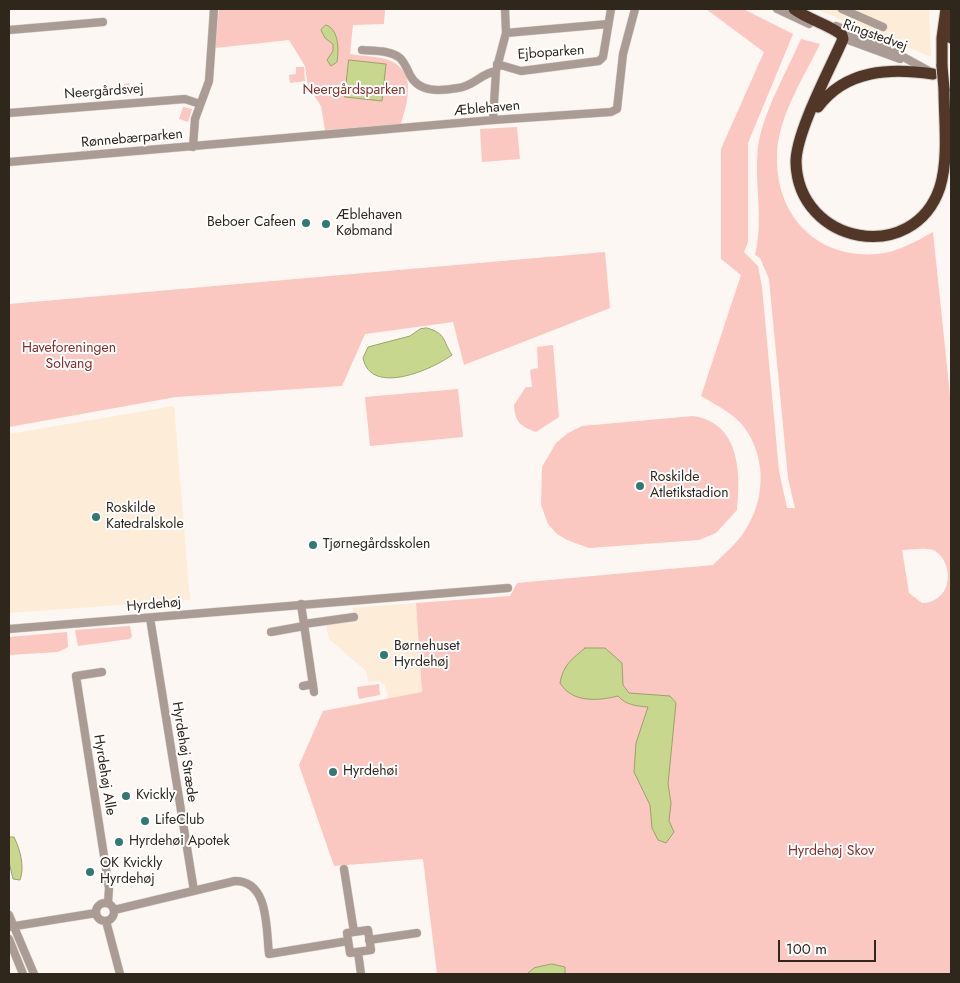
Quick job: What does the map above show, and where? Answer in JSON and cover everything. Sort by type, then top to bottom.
[{"type":"highway","points":[[795,9],[804,16],[835,30],[842,35],[843,39],[800,142],[796,160],[798,179],[804,197],[815,213],[830,225],[847,234],[866,237],[884,236],[903,230],[918,219],[931,205],[939,188],[944,166],[944,89],[938,70],[948,9]]},
{"type":"highway","points":[[948,9],[951,38]]},
{"type":"highway","points":[[808,120],[825,97],[854,78],[874,72],[938,70]]},
{"type":"street","points":[[194,147],[195,119],[208,81],[214,9]]},
{"type":"street","name":"Ejboparken","points":[[493,120],[496,68],[506,33],[505,9]]},
{"type":"street","name":"Ejboparken","points":[[496,68],[521,70],[597,62],[603,57],[611,9]]},
{"type":"street","name":"Æblehaven","points":[[257,141],[493,120],[611,112],[616,109],[623,54],[635,9]]},
{"type":"street","name":"Ringstedvej","points":[[777,9],[843,39],[938,70]]},
{"type":"street","name":"Ringstedvej","points":[[795,9],[885,47],[911,62]]},
{"type":"street","points":[[842,9],[883,27]]},
{"type":"street","points":[[9,30],[103,22]]},
{"type":"street","name":"Ejboparken","points":[[506,33],[608,24]]},
{"type":"street","points":[[362,50],[386,52],[399,58],[414,81],[425,89],[434,90],[471,86],[486,73],[496,68]]},
{"type":"street","name":"Neergårdsvej","points":[[9,113],[185,99],[200,104]]},
{"type":"street","name":"Rønnebærparken","points":[[9,162],[257,141]]},
{"type":"street","name":"Hyrdehøj","points":[[9,629],[508,588]]},
{"type":"street","points":[[301,604],[314,688],[303,686]]},
{"type":"street","name":"Hyrdehøj Stræde","points":[[150,618],[194,891]]},
{"type":"street","points":[[271,632],[354,618]]},
{"type":"street","name":"Hyrdehøj Alle","points":[[102,672],[76,676],[111,906]]},
{"type":"street","points":[[344,869],[354,932]]},
{"type":"street","points":[[111,906],[113,916],[106,920],[99,919],[96,913],[99,905],[111,906],[194,891],[235,881],[251,884],[261,897],[269,954],[348,941]]},
{"type":"street","points":[[11,926],[96,913]]},
{"type":"street","points":[[9,915],[11,926],[34,974]]},
{"type":"street","points":[[106,920],[120,974]]},
{"type":"street","points":[[368,930],[371,950],[350,953],[347,933],[354,932],[368,930]]},
{"type":"street","points":[[369,940],[417,933]]},
{"type":"street","points":[[9,939],[23,974]]},
{"type":"street","points":[[358,952],[361,974]]},
{"type":"shaded area","points":[[816,9],[929,9],[931,57]]},
{"type":"shaded area","points":[[326,25],[336,35],[338,46],[337,62],[331,66],[327,60],[333,51],[333,44],[325,38],[321,30]]},
{"type":"shaded area","points":[[349,60],[386,64],[382,101],[345,97]]},
{"type":"shaded area","points":[[427,328],[441,335],[452,355],[431,367],[403,376],[390,378],[378,376],[368,370],[363,358],[368,347],[410,336],[420,329]]},
{"type":"shaded area","name":"Roskilde Katedralskole","points":[[174,406],[190,600],[9,613],[9,434]]},
{"type":"shaded area","name":"Børnehuset Hyrdehøj","points":[[416,603],[422,693],[388,699],[385,685],[379,681],[368,682],[366,671],[329,639],[326,624],[354,621],[353,608]]},
{"type":"shaded area","points":[[585,648],[605,648],[622,663],[623,685],[629,693],[670,696],[676,703],[668,784],[671,803],[669,821],[674,832],[666,843],[658,840],[652,828],[650,805],[634,772],[636,743],[648,707],[628,703],[618,696],[602,699],[578,697],[565,690],[560,683],[563,671],[572,659]]},
{"type":"shaded area","points":[[9,837],[14,837],[20,852],[22,869],[20,880],[13,879],[9,862]]},
{"type":"shaded area","points":[[552,964],[565,967],[565,974],[527,974],[534,968]]},
{"type":"green space","name":"Neergårdsparken","points":[[219,9],[385,9],[384,24],[353,25],[350,54],[381,58],[393,62],[401,68],[406,75],[408,93],[401,124],[325,130],[321,106],[308,86],[305,66],[289,40],[215,48]]},
{"type":"green space","name":"Hyrdehøj Skov","points":[[706,9],[743,9],[793,34],[748,143],[748,242],[744,252],[758,266],[762,287],[779,471],[787,508],[795,508],[788,478],[769,279],[760,258],[755,255],[759,229],[757,161],[758,147],[765,120],[801,39],[820,44],[786,113],[778,142],[779,178],[784,198],[792,215],[804,230],[819,241],[836,249],[855,254],[877,254],[892,251],[933,232],[951,405],[951,974],[437,974],[423,859],[334,866],[299,765],[323,711],[422,692],[416,603],[510,596],[517,583],[713,565],[732,547],[750,523],[759,496],[761,481],[757,453],[752,440],[740,422],[701,396],[741,275],[721,259],[721,149],[764,52]],"holes":[[[902,550],[931,550],[938,553],[944,560],[947,568],[947,584],[944,592],[938,598],[931,602],[922,603],[909,593]]]},
{"type":"green space","points":[[296,67],[304,67],[305,81],[290,83],[289,75],[296,74]]},
{"type":"green space","points":[[129,83],[130,89],[142,88],[142,94],[125,96],[124,84]]},
{"type":"green space","points":[[183,107],[192,109],[188,122],[179,119]]},
{"type":"green space","points":[[517,127],[520,159],[482,162],[480,129]]},
{"type":"green space","name":"Haveforeningen Solvang","points":[[605,252],[610,308],[464,365],[453,322],[365,334],[342,386],[176,397],[9,427],[9,304]]},
{"type":"green space","points":[[553,345],[559,417],[536,432],[519,423],[514,405],[526,387],[532,387],[530,370],[538,368],[537,347]]},
{"type":"green space","points":[[458,389],[463,437],[370,446],[365,397]]},
{"type":"green space","name":"Roskilde Atletikstadion","points":[[693,416],[709,421],[720,428],[729,439],[737,466],[737,510],[716,533],[699,540],[589,548],[567,540],[557,534],[548,524],[541,505],[542,467],[556,443],[568,433],[582,426]]},
{"type":"green space","points":[[130,626],[132,637],[129,639],[78,646],[75,630]]},
{"type":"green space","points":[[67,632],[68,647],[58,652],[9,655],[9,637]]},
{"type":"green space","points":[[379,684],[380,695],[359,699],[357,687]]},
{"type":"place","name":"Beboer Cafeen","points":[[306,223]]},
{"type":"place","name":"Æblehaven Købmand","points":[[326,224]]},
{"type":"place","name":"Roskilde Atletikstadion","points":[[640,486]]},
{"type":"place","name":"Roskilde Katedralskole","points":[[96,517]]},
{"type":"place","name":"Tjørnegårdsskolen","points":[[313,545]]},
{"type":"place","name":"Børnehuset Hyrdehøj","points":[[384,655]]},
{"type":"place","name":"Hyrdehøi","points":[[333,772]]},
{"type":"place","name":"Kvickly","points":[[126,796]]},
{"type":"place","name":"LifeClub","points":[[145,821]]},
{"type":"place","name":"Hyrdehøi Apotek","points":[[119,842]]},
{"type":"place","name":"OK Kvickly Hyrdehøj","points":[[90,872]]}]
